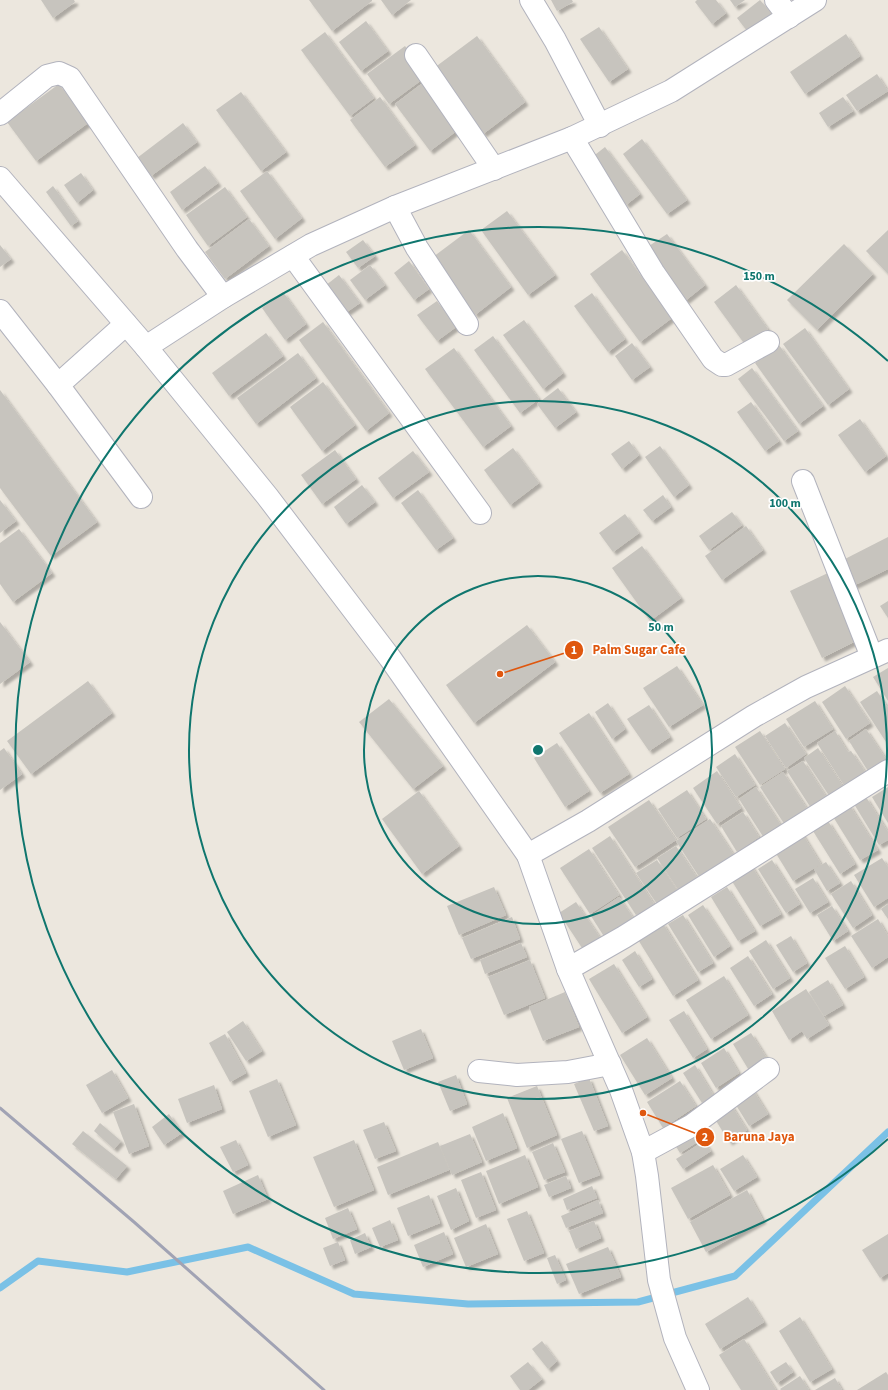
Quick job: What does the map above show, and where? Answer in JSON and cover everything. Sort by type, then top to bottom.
[{"type":"street","points":[[531,0],[555,40],[600,126]]},
{"type":"street","points":[[776,0],[789,17]]},
{"type":"street","points":[[146,347],[223,297],[311,245],[395,207],[572,138],[671,92],[815,0]]},
{"type":"street","points":[[416,54],[494,169]]},
{"type":"street","points":[[0,114],[47,76],[59,73],[70,78],[187,249],[223,297]]},
{"type":"street","points":[[572,138],[653,272],[713,359],[722,365],[726,365],[768,342]]},
{"type":"street","points":[[0,178],[146,347],[267,496],[390,658],[528,855],[568,969],[621,1090],[643,1152],[659,1280],[675,1338],[697,1390]]},
{"type":"street","points":[[395,207],[417,248],[466,324]]},
{"type":"street","points":[[293,256],[480,513]]},
{"type":"street","points":[[0,311],[58,385],[141,497]]},
{"type":"street","points":[[58,385],[126,324]]},
{"type":"street","points":[[528,855],[588,821],[754,716],[806,687],[880,653],[803,481]]},
{"type":"street","points":[[568,969],[624,937],[888,771]]},
{"type":"street","points":[[479,1071],[517,1075],[568,1072],[610,1064]]},
{"type":"street","points":[[643,1152],[691,1126],[768,1069]]},
{"type":"building","points":[[41,0],[74,0],[75,2],[53,18]]},
{"type":"building","points":[[309,0],[372,0],[372,1],[332,31]]},
{"type":"building","points":[[381,0],[411,0],[392,15]]},
{"type":"building","points":[[551,0],[572,0],[573,2],[557,11]]},
{"type":"building","points":[[697,0],[716,0],[726,13],[712,24],[695,2]]},
{"type":"building","points":[[730,0],[745,0],[735,7]]},
{"type":"building","points":[[760,0],[775,17],[751,36],[737,18]]},
{"type":"building","points":[[366,21],[388,51],[361,71],[339,42]]},
{"type":"building","points":[[599,27],[628,69],[609,82],[580,39]]},
{"type":"building","points":[[325,32],[374,98],[350,116],[301,50]]},
{"type":"building","points":[[846,34],[860,56],[805,94],[790,72]]},
{"type":"building","points":[[477,36],[525,102],[483,134],[434,68]]},
{"type":"building","points":[[405,46],[427,76],[389,104],[367,74]]},
{"type":"building","points":[[877,74],[888,91],[857,111],[846,95]]},
{"type":"building","points":[[428,79],[463,126],[430,151],[395,104]]},
{"type":"building","points":[[59,84],[88,123],[36,161],[7,122]]},
{"type":"building","points":[[241,92],[286,152],[261,171],[216,110]]},
{"type":"building","points":[[380,97],[415,145],[385,167],[350,120]]},
{"type":"building","points":[[843,97],[853,111],[828,127],[819,113]]},
{"type":"building","points":[[183,123],[197,142],[151,176],[137,158]]},
{"type":"building","points":[[642,139],[687,200],[667,214],[623,154]]},
{"type":"building","points":[[605,147],[640,194],[626,205],[591,158]]},
{"type":"building","points":[[205,166],[218,183],[182,210],[170,192]]},
{"type":"building","points":[[267,171],[302,218],[275,239],[240,191]]},
{"type":"building","points":[[81,173],[93,190],[77,203],[64,185]]},
{"type":"building","points":[[53,186],[78,221],[71,226],[46,192]]},
{"type":"building","points":[[225,187],[247,217],[208,246],[186,215]]},
{"type":"building","points":[[507,211],[555,275],[528,295],[481,230]]},
{"type":"building","points":[[249,219],[269,246],[225,279],[205,252]]},
{"type":"building","points":[[469,230],[511,287],[475,315],[433,257]]},
{"type":"building","points":[[888,230],[888,274],[866,251]]},
{"type":"building","points":[[667,234],[705,285],[685,301],[646,248]]},
{"type":"building","points":[[363,240],[375,256],[358,268],[346,252]]},
{"type":"building","points":[[844,244],[873,274],[817,330],[787,300]]},
{"type":"building","points":[[0,245],[11,259],[0,267]]},
{"type":"building","points":[[622,250],[672,318],[640,342],[590,274]]},
{"type":"building","points":[[409,261],[429,289],[414,300],[394,273]]},
{"type":"building","points":[[370,265],[385,285],[365,300],[350,280]]},
{"type":"building","points":[[339,275],[360,303],[341,316],[321,289]]},
{"type":"building","points":[[736,285],[768,329],[746,346],[714,302]]},
{"type":"building","points":[[283,292],[306,324],[285,340],[262,308]]},
{"type":"building","points":[[592,293],[625,339],[608,352],[574,306]]},
{"type":"building","points":[[437,301],[456,327],[437,341],[417,315]]},
{"type":"building","points":[[524,320],[563,373],[543,389],[503,335]]},
{"type":"building","points":[[323,322],[389,413],[366,431],[299,340]]},
{"type":"building","points":[[805,328],[849,389],[828,405],[783,344]]},
{"type":"building","points":[[266,333],[283,356],[229,396],[212,373]]},
{"type":"building","points":[[493,336],[539,399],[520,413],[474,350]]},
{"type":"building","points":[[632,343],[650,367],[632,380],[615,356]]},
{"type":"building","points":[[779,345],[823,406],[799,424],[755,363]]},
{"type":"building","points":[[454,348],[511,426],[483,447],[425,369]]},
{"type":"building","points":[[298,353],[316,378],[256,424],[237,398]]},
{"type":"building","points":[[752,368],[798,431],[784,441],[738,379]]},
{"type":"building","points":[[323,382],[355,425],[322,451],[290,407]]},
{"type":"building","points":[[558,388],[576,412],[555,428],[537,404]]},
{"type":"building","points":[[0,390],[97,522],[51,556],[0,488]]},
{"type":"building","points":[[751,402],[779,441],[765,451],[737,412]]},
{"type":"building","points":[[860,419],[886,456],[865,472],[838,435]]},
{"type":"building","points":[[629,441],[639,455],[622,469],[611,454]]},
{"type":"building","points":[[660,446],[689,485],[674,497],[645,457]]},
{"type":"building","points":[[513,448],[539,483],[510,505],[484,470]]},
{"type":"building","points":[[335,450],[356,479],[322,504],[301,475]]},
{"type":"building","points":[[413,451],[429,472],[393,498],[378,478]]},
{"type":"building","points":[[362,485],[375,502],[346,524],[334,507]]},
{"type":"building","points":[[418,490],[453,538],[436,550],[401,503]]},
{"type":"building","points":[[663,495],[671,507],[652,521],[643,510]]},
{"type":"building","points":[[0,500],[16,521],[0,533]]},
{"type":"building","points":[[732,512],[742,525],[709,550],[699,536]]},
{"type":"building","points":[[625,514],[639,533],[613,552],[599,533]]},
{"type":"building","points":[[746,526],[763,550],[722,580],[705,556]]},
{"type":"building","points":[[19,529],[52,573],[13,602],[0,584],[0,543]]},
{"type":"building","points":[[888,537],[888,569],[853,586],[841,561]]},
{"type":"building","points":[[642,546],[681,598],[650,621],[612,568]]},
{"type":"building","points":[[830,572],[862,638],[822,658],[790,591]]},
{"type":"building","points":[[888,601],[888,618],[880,606]]},
{"type":"building","points":[[0,622],[30,662],[0,684]]},
{"type":"building","points":[[527,625],[555,662],[474,723],[446,685]]},
{"type":"building","points":[[677,666],[703,705],[669,727],[643,688]]},
{"type":"building","points":[[888,668],[888,701],[873,677]]},
{"type":"building","points":[[88,681],[112,713],[31,774],[7,741]]},
{"type":"building","points":[[845,686],[870,723],[846,739],[822,702]]},
{"type":"building","points":[[877,691],[888,708],[888,745],[860,702]]},
{"type":"building","points":[[389,699],[443,766],[413,789],[359,722]]},
{"type":"building","points":[[815,701],[833,729],[804,747],[786,719]]},
{"type":"building","points":[[608,703],[625,729],[612,739],[595,712]]},
{"type":"building","points":[[649,705],[670,737],[649,751],[627,719]]},
{"type":"building","points":[[589,713],[629,774],[600,793],[559,733]]},
{"type":"building","points":[[785,723],[806,754],[786,768],[765,736]]},
{"type":"building","points":[[866,729],[886,759],[868,771],[849,741]]},
{"type":"building","points":[[760,731],[785,769],[760,785],[735,747]]},
{"type":"building","points":[[835,731],[848,752],[851,751],[868,776],[847,790],[817,743]]},
{"type":"building","points":[[557,743],[589,791],[565,807],[534,758]]},
{"type":"building","points":[[4,748],[22,774],[0,790],[0,751]]},
{"type":"building","points":[[818,748],[844,788],[830,797],[804,758]]},
{"type":"building","points":[[735,754],[755,785],[736,797],[716,767]]},
{"type":"building","points":[[803,761],[827,798],[811,808],[787,771]]},
{"type":"building","points":[[717,771],[741,808],[717,824],[693,788]]},
{"type":"building","points":[[783,772],[808,810],[785,825],[760,787]]},
{"type":"building","points":[[756,787],[782,827],[764,838],[739,799]]},
{"type":"building","points":[[888,787],[888,823],[872,797]]},
{"type":"building","points":[[687,790],[706,819],[677,838],[658,809]]},
{"type":"building","points":[[419,791],[459,846],[422,874],[382,819]]},
{"type":"building","points":[[866,797],[888,832],[888,840],[879,845],[854,804]]},
{"type":"building","points":[[649,800],[676,840],[635,867],[608,827]]},
{"type":"building","points":[[849,804],[878,850],[860,860],[832,815]]},
{"type":"building","points":[[743,812],[759,837],[737,852],[721,826]]},
{"type":"building","points":[[710,819],[734,855],[700,878],[676,841]]},
{"type":"building","points":[[828,821],[855,864],[840,874],[813,831]]},
{"type":"building","points":[[800,830],[821,864],[793,881],[772,847]]},
{"type":"building","points":[[610,836],[654,904],[636,915],[592,848]]},
{"type":"building","points":[[676,846],[698,879],[679,891],[657,858]]},
{"type":"building","points":[[589,849],[619,895],[590,914],[560,868]]},
{"type":"building","points":[[882,858],[888,867],[888,898],[874,907],[854,875]]},
{"type":"building","points":[[657,860],[677,890],[657,904],[636,873]]},
{"type":"building","points":[[772,860],[800,904],[786,913],[758,869]]},
{"type":"building","points":[[826,862],[840,883],[827,891],[814,869]]},
{"type":"building","points":[[751,865],[781,914],[760,926],[730,878]]},
{"type":"building","points":[[813,878],[828,902],[810,913],[795,889]]},
{"type":"building","points":[[851,881],[872,915],[853,928],[831,894]]},
{"type":"building","points":[[494,887],[506,915],[459,935],[447,906]]},
{"type":"building","points":[[727,887],[755,931],[738,941],[711,897]]},
{"type":"building","points":[[619,897],[634,919],[605,938],[591,916]]},
{"type":"building","points":[[576,902],[601,939],[584,951],[559,913]]},
{"type":"building","points":[[888,904],[888,919],[881,909]]},
{"type":"building","points":[[703,905],[730,946],[714,957],[688,915]]},
{"type":"building","points":[[832,906],[848,931],[833,941],[817,915]]},
{"type":"building","points":[[683,915],[713,963],[698,972],[668,924]]},
{"type":"building","points":[[512,917],[520,939],[471,959],[462,938]]},
{"type":"building","points":[[878,919],[888,936],[888,957],[872,968],[851,936]]},
{"type":"building","points":[[662,922],[698,980],[673,996],[637,938]]},
{"type":"building","points":[[791,936],[807,963],[793,972],[776,945]]},
{"type":"building","points":[[766,940],[790,978],[773,989],[749,951]]},
{"type":"building","points":[[521,943],[527,957],[485,974],[480,960]]},
{"type":"building","points":[[845,946],[864,977],[845,989],[825,958]]},
{"type":"building","points":[[635,951],[652,979],[639,987],[622,960]]},
{"type":"building","points":[[748,956],[772,994],[754,1006],[730,968]]},
{"type":"building","points":[[530,960],[545,998],[504,1015],[488,977]]},
{"type":"building","points":[[614,964],[647,1017],[622,1033],[589,979]]},
{"type":"building","points":[[724,976],[748,1015],[711,1039],[686,1000]]},
{"type":"building","points":[[828,980],[843,1005],[824,1016],[809,992]]},
{"type":"building","points":[[806,989],[829,1025],[807,1039],[802,1031],[789,1040],[772,1011]]},
{"type":"building","points":[[565,992],[579,1027],[543,1041],[529,1007]]},
{"type":"building","points":[[684,1011],[707,1049],[693,1058],[669,1020]]},
{"type":"building","points":[[243,1021],[262,1051],[246,1061],[227,1032]]},
{"type":"building","points":[[421,1029],[433,1058],[404,1070],[392,1041]]},
{"type":"building","points":[[751,1033],[768,1060],[750,1072],[733,1044]]},
{"type":"building","points":[[225,1034],[246,1073],[230,1082],[209,1043]]},
{"type":"building","points":[[647,1038],[672,1078],[645,1095],[620,1055]]},
{"type":"building","points":[[724,1048],[739,1073],[716,1088],[701,1063]]},
{"type":"building","points":[[695,1065],[714,1096],[702,1103],[683,1073]]},
{"type":"building","points":[[112,1070],[128,1098],[102,1113],[86,1085]]},
{"type":"building","points":[[456,1075],[467,1104],[450,1111],[438,1082]]},
{"type":"building","points":[[589,1078],[608,1126],[594,1131],[574,1084]]},
{"type":"building","points":[[277,1079],[296,1125],[268,1137],[249,1091]]},
{"type":"building","points":[[680,1081],[696,1106],[663,1128],[647,1102]]},
{"type":"building","points":[[214,1085],[222,1109],[187,1123],[178,1099]]},
{"type":"building","points":[[750,1085],[768,1114],[749,1126],[731,1097]]},
{"type":"building","points":[[537,1086],[557,1135],[527,1148],[507,1098]]},
{"type":"building","points":[[730,1103],[747,1130],[729,1142],[712,1114]]},
{"type":"building","points":[[134,1104],[149,1146],[129,1154],[113,1112]]},
{"type":"building","points":[[503,1113],[517,1148],[486,1161],[472,1127]]},
{"type":"building","points":[[169,1114],[182,1133],[164,1145],[152,1127]]},
{"type":"building","points":[[384,1122],[396,1151],[375,1159],[363,1130]]},
{"type":"building","points":[[100,1123],[121,1141],[114,1149],[94,1131]]},
{"type":"building","points":[[694,1126],[702,1139],[680,1153],[672,1140]]},
{"type":"building","points":[[83,1131],[127,1166],[116,1179],[72,1144]]},
{"type":"building","points":[[582,1131],[600,1175],[579,1183],[561,1139]]},
{"type":"building","points":[[470,1134],[482,1162],[452,1175],[440,1146]]},
{"type":"building","points":[[236,1140],[248,1165],[233,1172],[220,1147]]},
{"type":"building","points":[[354,1140],[374,1190],[334,1207],[313,1157]]},
{"type":"building","points":[[704,1141],[711,1151],[683,1169],[676,1159]]},
{"type":"building","points":[[438,1142],[449,1170],[388,1195],[377,1167]]},
{"type":"building","points":[[553,1143],[565,1172],[544,1180],[532,1152]]},
{"type":"building","points":[[525,1155],[538,1187],[499,1204],[486,1171]]},
{"type":"building","points":[[743,1155],[757,1177],[734,1191],[720,1169]]},
{"type":"building","points":[[713,1165],[730,1195],[688,1219],[671,1188]]},
{"type":"building","points":[[481,1172],[496,1210],[476,1218],[461,1180]]},
{"type":"building","points":[[258,1175],[268,1199],[233,1214],[223,1191]]},
{"type":"building","points":[[566,1176],[571,1188],[549,1197],[544,1185]]},
{"type":"building","points":[[592,1186],[597,1198],[567,1210],[563,1199]]},
{"type":"building","points":[[456,1188],[469,1221],[451,1230],[437,1196]]},
{"type":"building","points":[[747,1190],[763,1220],[706,1252],[690,1222]]},
{"type":"building","points":[[429,1195],[440,1223],[408,1236],[397,1208]]},
{"type":"building","points":[[598,1200],[603,1213],[566,1228],[561,1216]]},
{"type":"building","points":[[348,1208],[357,1229],[333,1239],[325,1218]]},
{"type":"building","points":[[527,1211],[544,1253],[524,1261],[507,1219]]},
{"type":"building","points":[[390,1220],[398,1240],[380,1247],[372,1228]]},
{"type":"building","points":[[594,1221],[601,1238],[576,1249],[569,1231]]},
{"type":"building","points":[[486,1224],[498,1254],[466,1267],[454,1238]]},
{"type":"building","points":[[444,1232],[453,1254],[423,1267],[414,1245]]},
{"type":"building","points":[[365,1233],[371,1247],[355,1254],[350,1240]]},
{"type":"building","points":[[888,1234],[888,1273],[880,1278],[862,1250]]},
{"type":"building","points":[[338,1242],[345,1260],[330,1266],[323,1248]]},
{"type":"building","points":[[608,1247],[621,1277],[579,1294],[566,1264]]},
{"type":"building","points":[[555,1255],[566,1280],[557,1284],[547,1258]]},
{"type":"building","points":[[748,1297],[764,1322],[720,1349],[705,1324]]},
{"type":"building","points":[[800,1317],[832,1369],[810,1382],[779,1331]]},
{"type":"building","points":[[744,1339],[776,1390],[741,1390],[719,1355]]},
{"type":"building","points":[[542,1341],[557,1361],[548,1369],[532,1349]]},
{"type":"building","points":[[528,1362],[542,1379],[528,1390],[520,1390],[510,1376]]},
{"type":"building","points":[[786,1362],[793,1372],[777,1383],[770,1372]]},
{"type":"building","points":[[886,1372],[888,1375],[888,1390],[857,1390]]},
{"type":"building","points":[[800,1376],[809,1390],[780,1389]]},
{"type":"building","points":[[835,1378],[842,1390],[815,1390]]},
{"type":"waterway","points":[[0,1288],[38,1261],[127,1272],[248,1247],[354,1294],[468,1304],[638,1302],[735,1276],[888,1132]]},
{"type":"railway","points":[[0,1108],[134,1222],[324,1390]]},
{"type":"place","name":"Palm Sugar Cafe","points":[[500,674]]},
{"type":"place","name":"Baruna Jaya","points":[[643,1113]]}]
